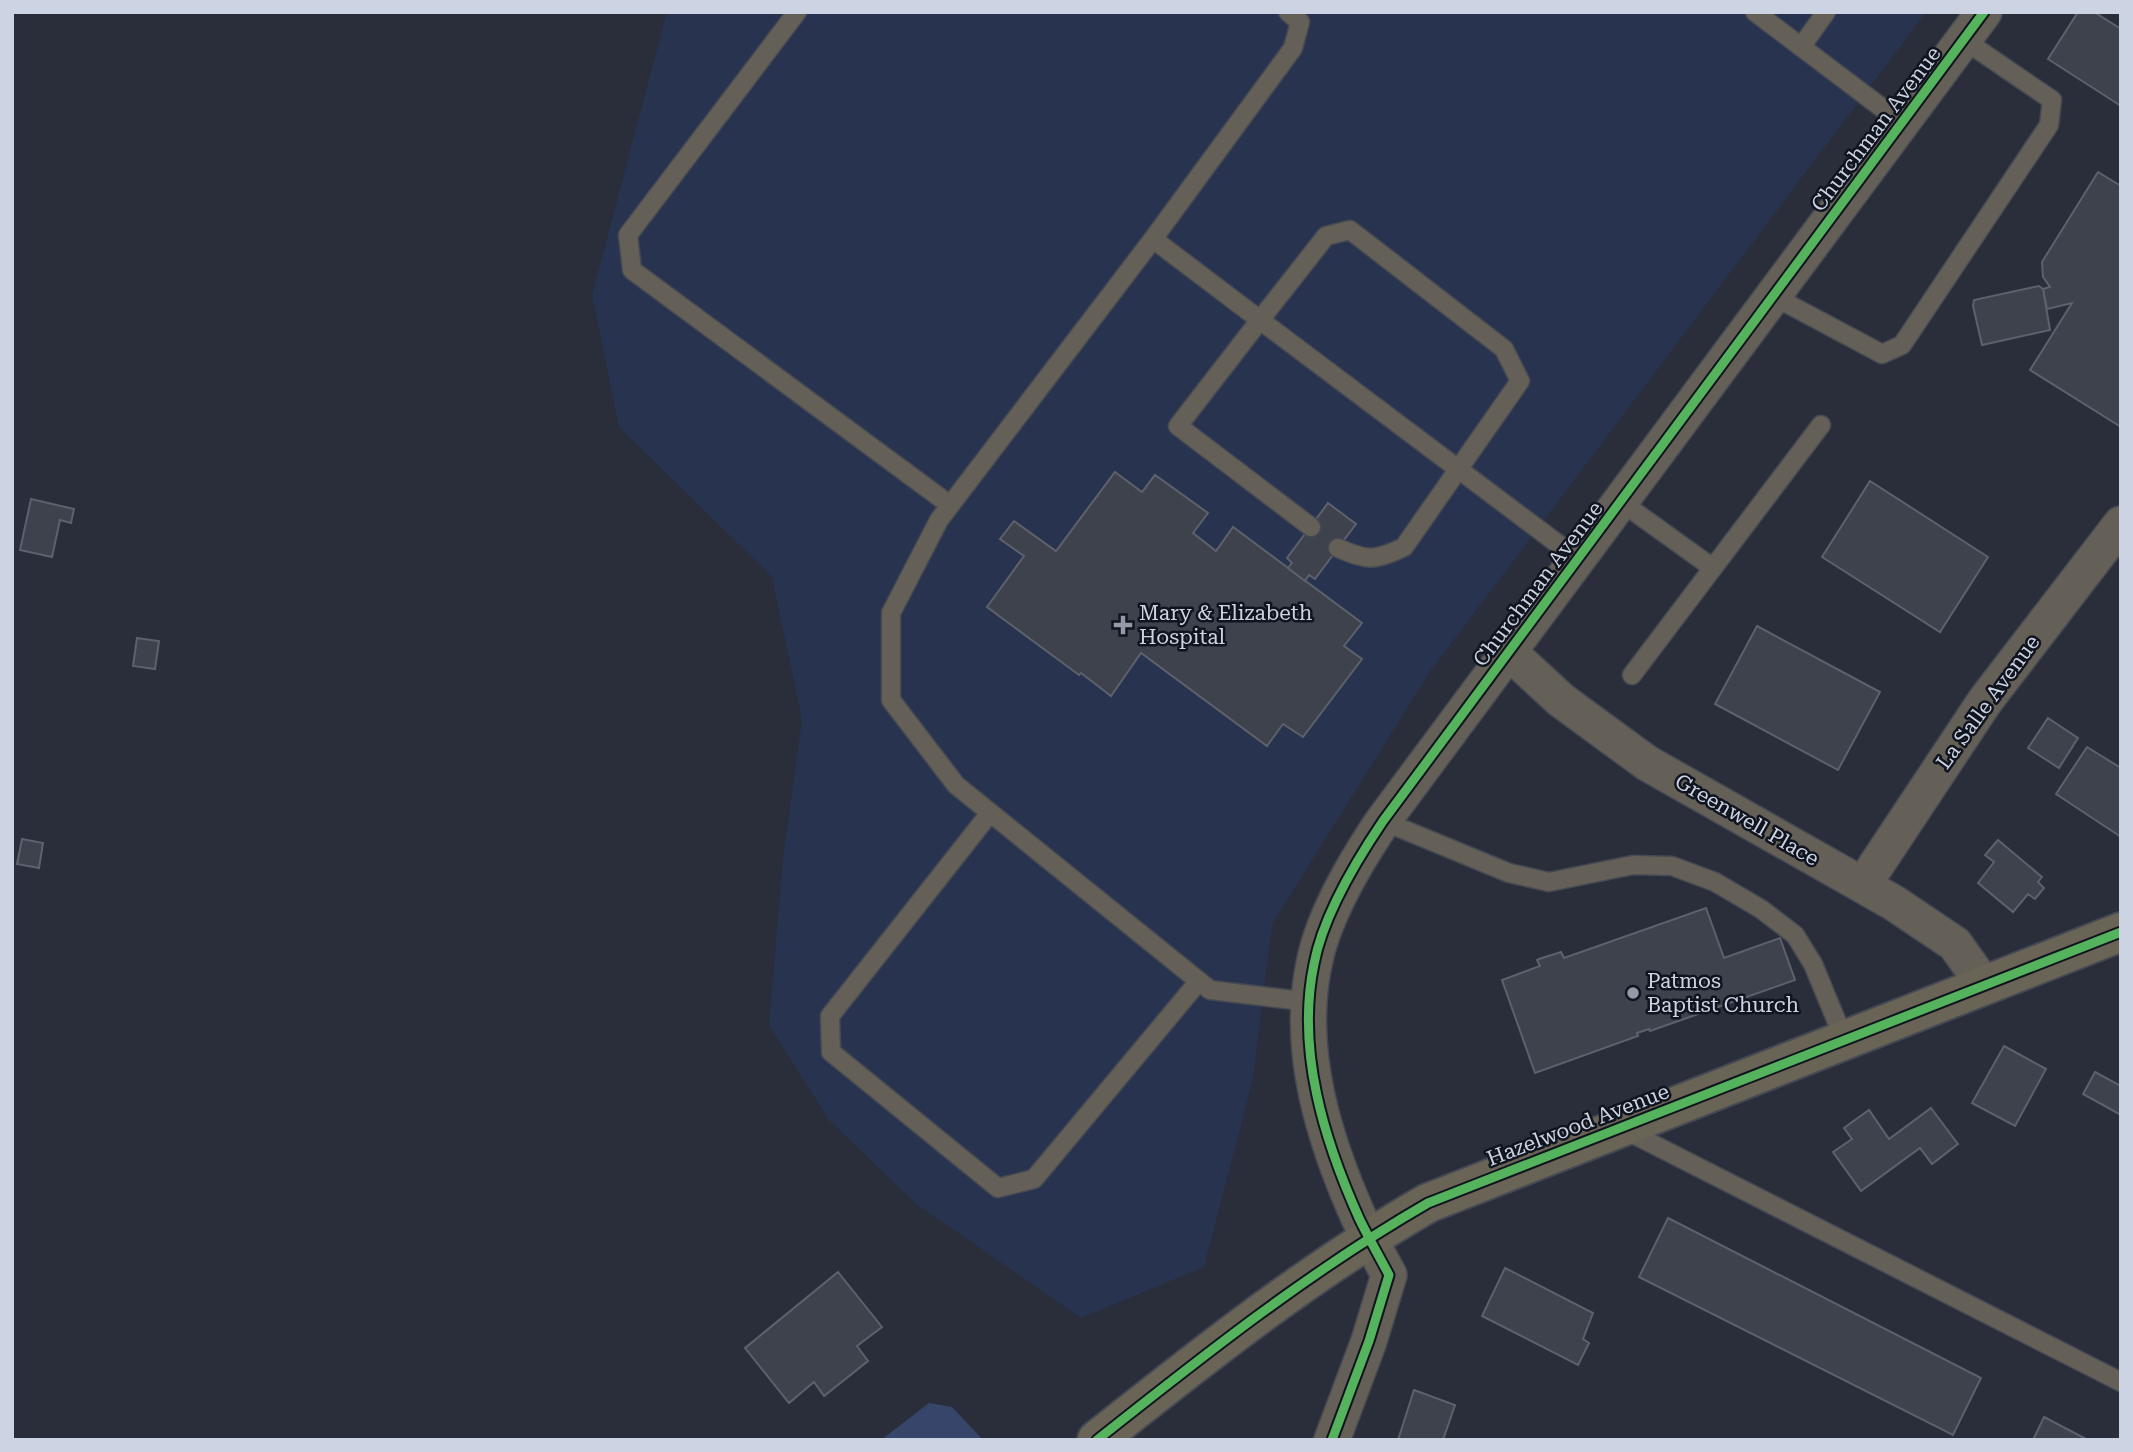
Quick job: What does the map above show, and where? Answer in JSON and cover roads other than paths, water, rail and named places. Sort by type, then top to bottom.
[{"type":"street","name":"Churchman Avenue","points":[[1332,1440],[1369,1341],[1389,1275],[1360,1221],[1320,1109],[1310,1054],[1308,1025],[1313,965],[1321,937],[1359,857],[1383,821],[1984,12]]},
{"type":"street","name":"La Salle Avenue","points":[[1863,885],[1985,701],[2121,524]]},
{"type":"street","name":"Greenwell Place","points":[[1509,652],[1561,700],[1647,763],[1863,885],[1955,944],[1984,985]]},
{"type":"street","name":"Hazelwood Avenue","points":[[1097,1440],[1292,1289],[1370,1236],[1428,1203],[2121,932]]},
{"type":"lane","points":[[797,12],[628,235],[632,270],[950,505]]},
{"type":"lane","points":[[1288,12],[1300,22],[1293,48],[1153,239],[939,520],[891,613],[891,700],[956,785],[1210,990],[1310,1002]]},
{"type":"lane","points":[[1755,12],[1902,123]]},
{"type":"lane","points":[[1801,47],[1826,12]]},
{"type":"lane","points":[[1773,296],[1882,354],[1902,345],[2049,125],[2052,100],[1964,40]]},
{"type":"lane","points":[[1311,527],[1178,426],[1326,236],[1350,230],[1504,349],[1520,381],[1404,547],[1382,557],[1359,558],[1338,548]]},
{"type":"lane","points":[[1153,239],[1578,559]]},
{"type":"lane","points":[[1632,675],[1821,425]]},
{"type":"lane","points":[[1621,502],[1713,568]]},
{"type":"lane","points":[[990,813],[830,1016],[831,1052],[998,1188],[1034,1180],[1199,981]]},
{"type":"lane","points":[[1383,821],[1509,873],[1549,882],[1633,865],[1672,866],[1715,882],[1761,909],[1795,935],[1813,964],[1844,1040]]},
{"type":"lane","points":[[1620,1128],[2121,1381]]},
{"type":"place","name":"Mary & Elizabeth Hospital","points":[[1123,625]]},
{"type":"place","name":"Patmos Baptist Church","points":[[1633,993]]}]
